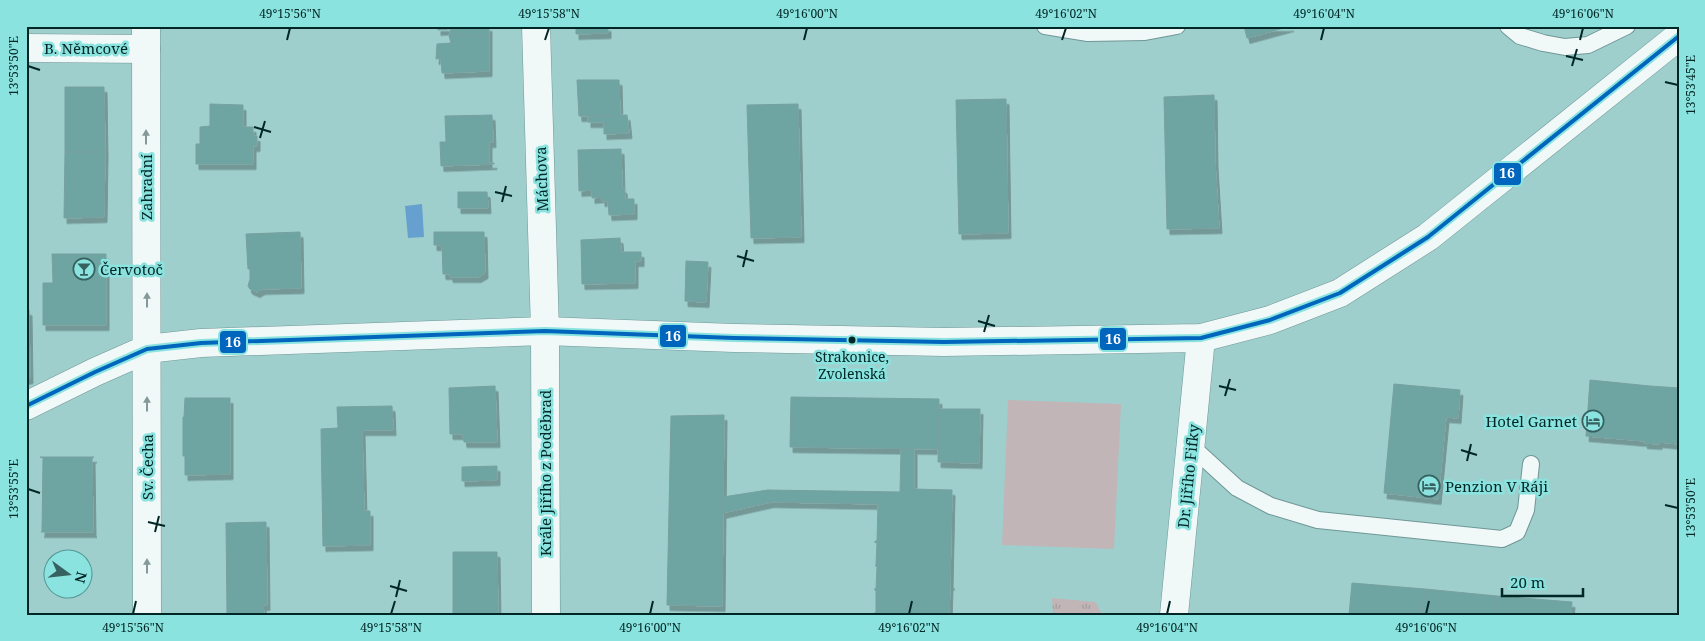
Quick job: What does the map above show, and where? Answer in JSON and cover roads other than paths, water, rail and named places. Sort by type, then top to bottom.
[{"type":"street","name":"Máchova","points":[[536,26],[545,331]]},
{"type":"street","points":[[26,406],[147,349],[201,343],[545,331],[734,338],[944,342],[1201,338],[1270,320],[1340,293],[1364,278],[1428,237],[1679,36]]},
{"type":"street","name":"B. Němcové","points":[[26,48],[146,37]]},
{"type":"street","name":"Zahradní","points":[[146,37],[147,349]]},
{"type":"street","name":"Krále Jiřího z Poděbrad","points":[[545,331],[546,615]]},
{"type":"street","name":"Dr. Jiřího Fifky","points":[[1174,615],[1201,338]]},
{"type":"street","name":"Sv. Čecha","points":[[147,349],[148,615]]},
{"type":"lane","points":[[1045,26],[1088,33],[1145,32],[1177,26]]},
{"type":"lane","points":[[1508,26],[1520,36],[1543,44],[1565,48],[1588,45],[1627,26]]},
{"type":"lane","points":[[1191,446],[1237,488],[1271,506],[1318,520],[1502,539],[1517,532],[1526,510],[1531,464]]},
{"type":"water","points":[[422,204],[424,237],[408,238],[405,206]]},
{"type":"place","name":"Červotoč","points":[[84,269]]},
{"type":"place","name":"Strakonice, Zvolenská","points":[[852,340]]},
{"type":"place","name":"Hotel Garnet","points":[[1593,421]]},
{"type":"place","name":"Penzion V Ráji","points":[[1429,486]]}]
